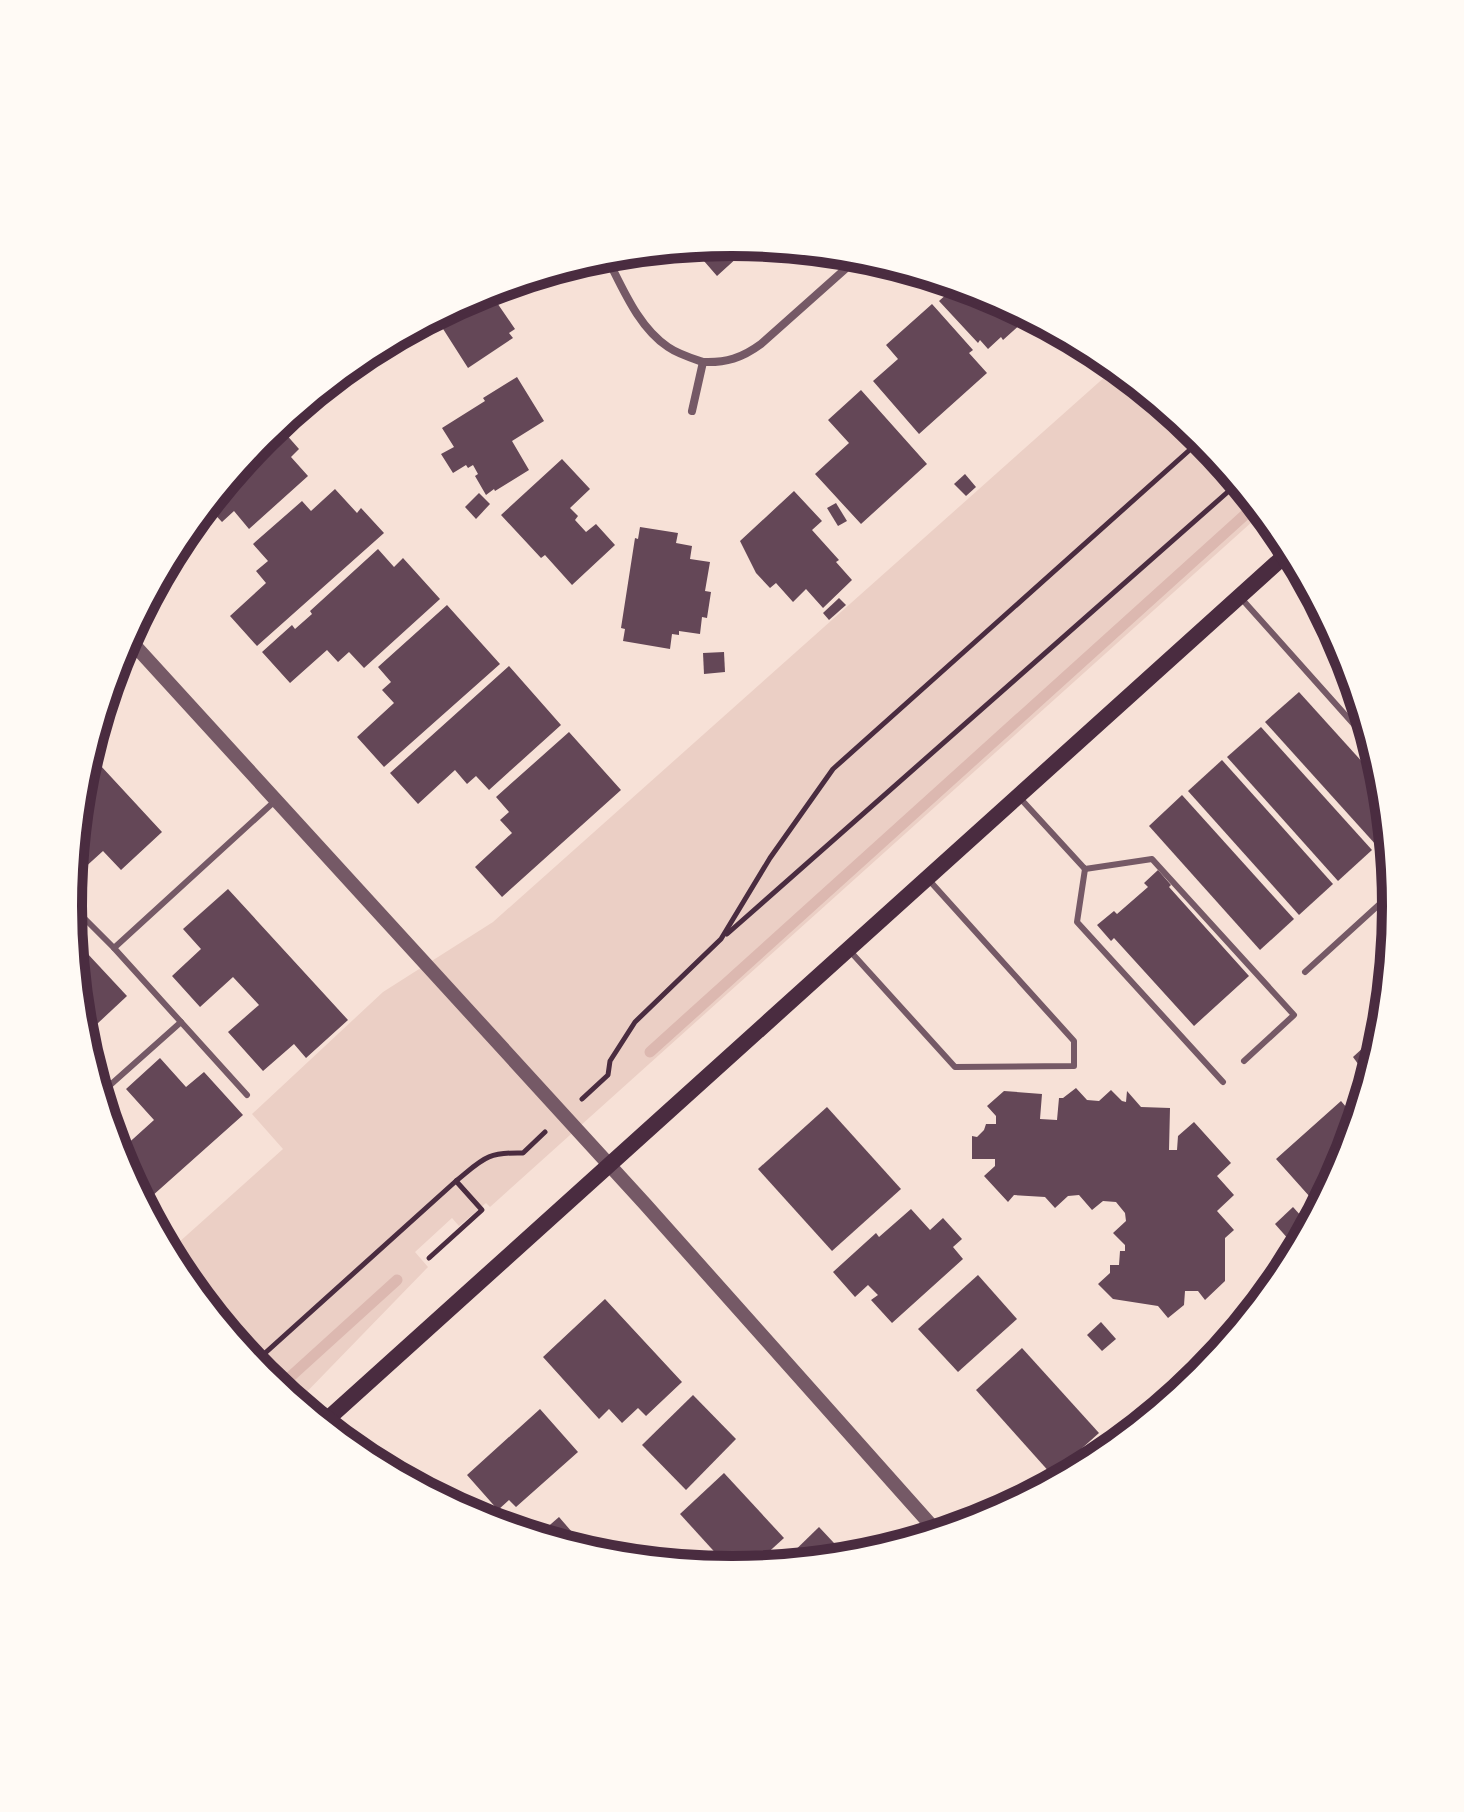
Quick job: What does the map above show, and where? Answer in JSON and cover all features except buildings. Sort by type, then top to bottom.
[{"type":"main road","points":[[330,1417],[1281,559]]},
{"type":"street","points":[[612,267],[654,336],[686,357],[703,362],[720,362],[750,353],[848,266]]},
{"type":"street","points":[[692,411],[703,362]]},
{"type":"street","points":[[136,647],[609,1165],[931,1525]]},
{"type":"lane","points":[[1240,597],[1357,728]]},
{"type":"lane","points":[[1019,797],[1085,869]]},
{"type":"lane","points":[[114,948],[276,800]]},
{"type":"lane","points":[[1085,869],[1152,859],[1294,1015],[1244,1061]]},
{"type":"lane","points":[[1085,869],[1077,922],[1223,1082]]},
{"type":"lane","points":[[849,950],[955,1067],[1074,1066],[1074,1041],[928,879]]},
{"type":"lane","points":[[1305,972],[1382,902]]},
{"type":"lane","points":[[82,916],[247,1095]]},
{"type":"lane","points":[[108,1087],[181,1022]]},
{"type":"path","points":[[721,939],[770,858],[833,769],[1193,447]]},
{"type":"path","points":[[608,1075],[610,1061],[635,1022],[721,939],[1231,489]]},
{"type":"path","points":[[262,1356],[487,1156],[502,1152],[523,1153]]},
{"type":"path","points":[[429,1258],[482,1210],[456,1181]]},
{"type":"shaded area","points":[[1107,375],[1161,417],[1192,446],[1255,520],[490,1207],[486,1203],[459,1226],[452,1218],[415,1252],[428,1267],[303,1395],[243,1335],[216,1302],[177,1244],[283,1149],[252,1114],[383,992],[493,922]]},
{"type":"waterway","points":[[650,1052],[1249,511]]},
{"type":"waterway","points":[[287,1380],[397,1280]]}]
